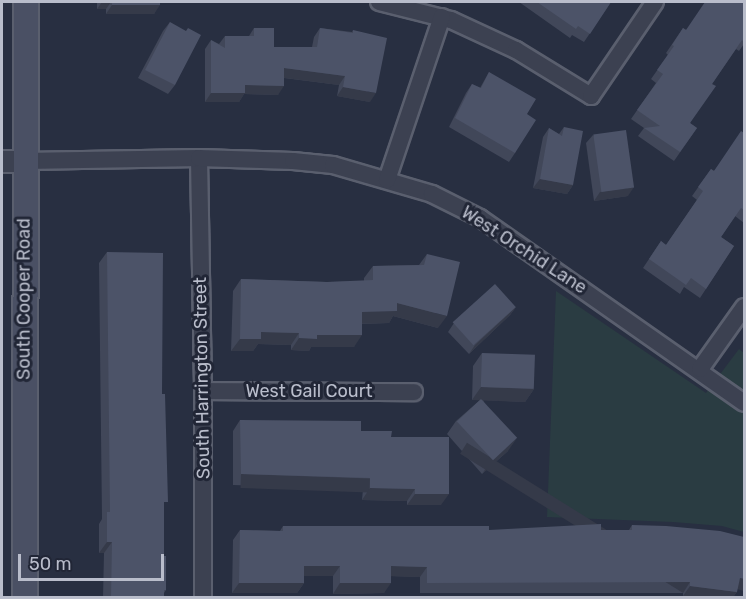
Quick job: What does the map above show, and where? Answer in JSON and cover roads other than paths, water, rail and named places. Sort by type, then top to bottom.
[{"type":"main road","name":"South Cooper Road","points":[[25,597],[13,161],[26,2]]},
{"type":"street","points":[[379,2],[442,17],[516,50],[591,96],[655,2]]},
{"type":"street","points":[[387,180],[442,17]]},
{"type":"street","name":"West Orchid Lane","points":[[13,161],[199,158],[293,161],[333,165],[432,194],[480,218],[700,369],[744,403]]},
{"type":"street","name":"South Harrington Street","points":[[199,158],[203,391],[203,597]]},
{"type":"street","points":[[700,369],[744,307]]},
{"type":"street","name":"West Gail Court","points":[[203,391],[414,392]]}]
